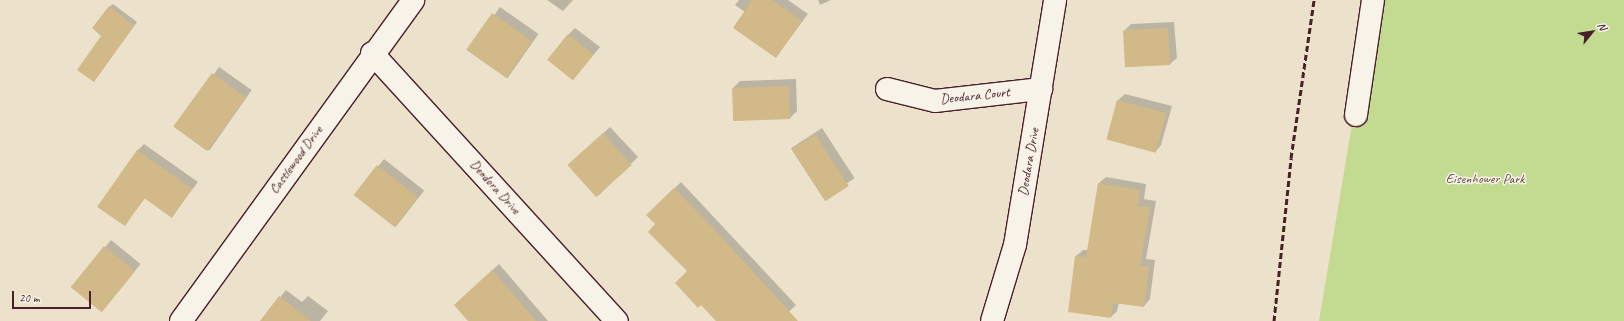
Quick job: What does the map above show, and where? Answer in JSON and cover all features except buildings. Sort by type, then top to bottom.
[{"type":"street","name":"Castlewood Drive","points":[[181,321],[372,53],[413,0]]},
{"type":"street","name":"Deodara Drive","points":[[992,321],[1015,245],[1055,0]]},
{"type":"street","points":[[1356,115],[1374,0]]},
{"type":"street","name":"Deodora Drive","points":[[372,53],[617,321]]},
{"type":"street","name":"Deodara Court","points":[[887,88],[935,102],[1041,89]]},
{"type":"green space","name":"Eisenhower Park","points":[[1373,0],[1624,0],[1624,321],[1319,321]]},
{"type":"railway","points":[[1274,321],[1291,158],[1314,0]]}]
